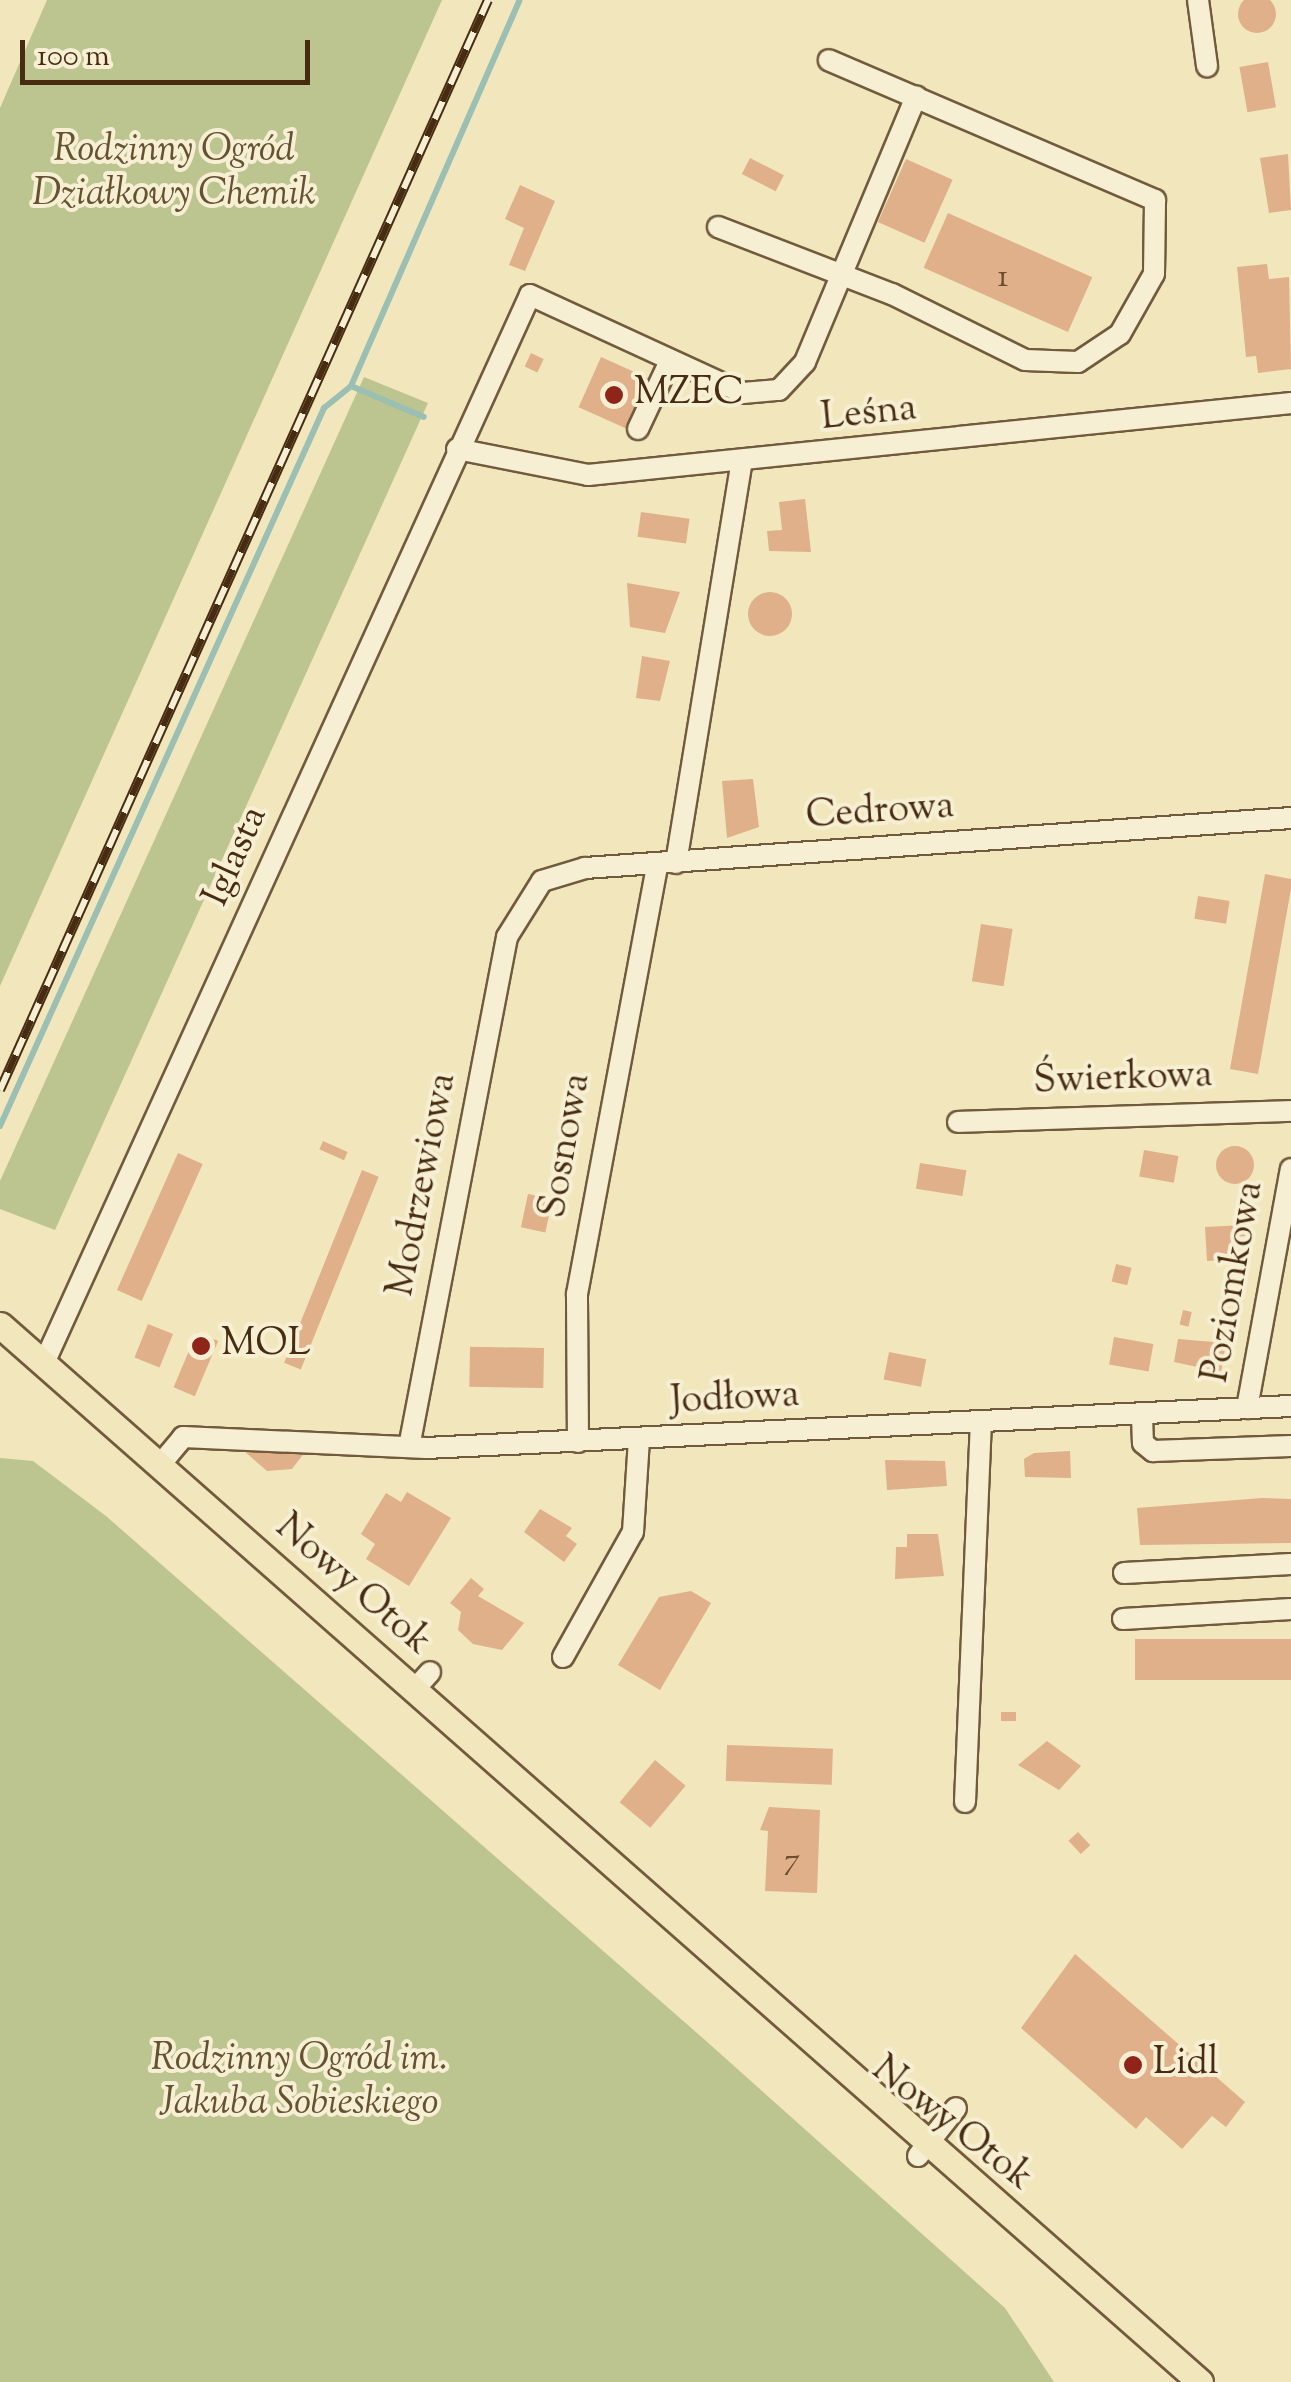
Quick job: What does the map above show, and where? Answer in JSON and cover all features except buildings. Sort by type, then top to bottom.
[{"type":"main road","name":"Nowy Otok","points":[[0,1325],[159,1466],[422,1681],[923,2149],[1032,2234],[1200,2382]]},
{"type":"street","points":[[1198,0],[1206,66]]},
{"type":"street","points":[[718,228],[1051,364],[1108,350],[1154,274],[1155,200],[828,60]]},
{"type":"street","points":[[638,429],[670,361],[743,394],[779,390],[805,362],[916,96]]},
{"type":"street","name":"Iglasta","points":[[44,1364],[456,450],[494,379],[530,295],[670,361]]},
{"type":"street","name":"Leśna","points":[[456,450],[588,475],[740,464],[1291,404]]},
{"type":"street","name":"Sosnowa","points":[[578,1442],[577,1294],[667,864],[740,464]]},
{"type":"street","name":"Cedrowa","points":[[508,937],[542,881],[585,868],[1291,818]]},
{"type":"street","name":"Modrzewiowa","points":[[409,1447],[508,937]]},
{"type":"street","name":"Świerkowa","points":[[958,1122],[1291,1111]]},
{"type":"street","name":"Poziomkowa","points":[[1247,1408],[1291,1169]]},
{"type":"street","name":"Jodłowa","points":[[159,1466],[182,1437],[409,1447],[638,1440],[1291,1406]]},
{"type":"street","points":[[1142,1416],[1143,1443],[1153,1451],[1291,1446]]},
{"type":"street","points":[[964,1802],[981,1423]]},
{"type":"street","points":[[563,1657],[633,1532],[638,1440]]},
{"type":"street","points":[[1124,1573],[1291,1564]]},
{"type":"street","points":[[1123,1619],[1291,1609]]},
{"type":"street","points":[[923,2149],[956,2108]]},
{"type":"green space","name":"Rodzinny Ogród Działkowy Chemik","points":[[47,0],[442,0],[0,986],[0,108]]},
{"type":"green space","points":[[364,377],[428,403],[55,1230],[0,1209],[0,1181]]},
{"type":"green space","name":"Rodzinny Ogród im. Jakuba Sobieskiego","points":[[0,1458],[33,1461],[106,1516],[705,2040],[1005,2308],[1054,2382],[0,2382]]},
{"type":"waterway","points":[[0,1126],[324,408],[351,386],[520,0]]},
{"type":"waterway","points":[[351,386],[424,417]]},
{"type":"railway","points":[[0,1090],[488,0]]},
{"type":"place","name":"MZEC","points":[[614,395]]},
{"type":"place","name":"MOL","points":[[201,1346]]},
{"type":"place","name":"Lidl","points":[[1133,2065]]}]
